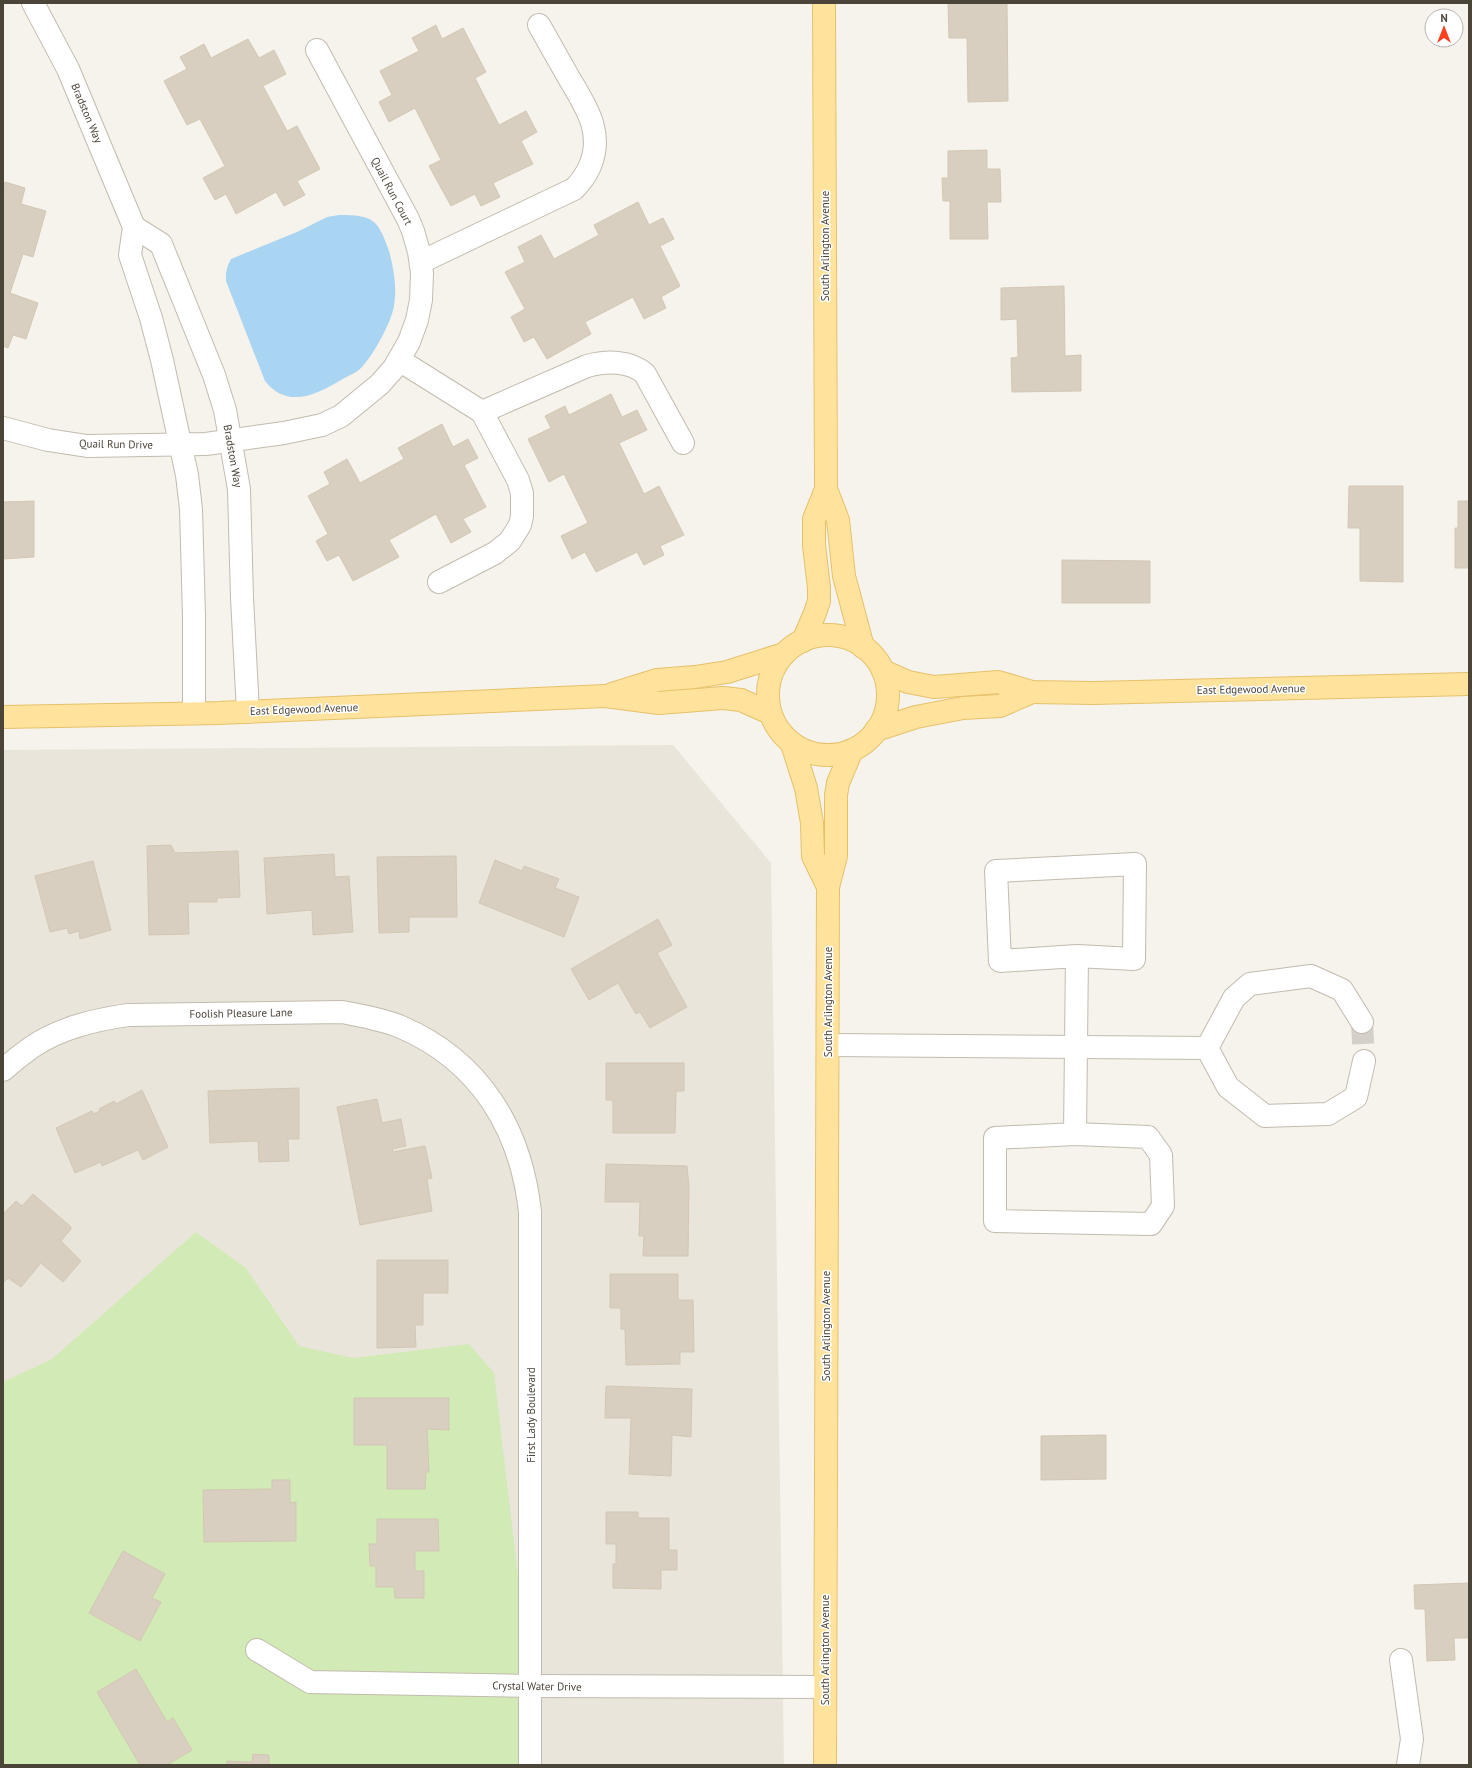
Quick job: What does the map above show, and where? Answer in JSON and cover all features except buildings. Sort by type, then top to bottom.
[{"type":"main road","name":"South Arlington Avenue","points":[[824,3],[826,489],[838,520],[844,576],[863,647]]},
{"type":"main road","name":"South Arlington Avenue","points":[[803,640],[819,601],[814,545],[814,519],[826,489]]},
{"type":"main road","points":[[818,636],[834,636],[849,640],[863,647],[874,657],[883,671],[887,686],[888,702],[884,717],[876,730],[866,742],[852,750],[837,755],[822,755],[806,751],[792,744],[776,727],[770,713],[767,697],[769,681],[775,667],[784,654],[803,640],[818,636]]},
{"type":"main road","points":[[605,696],[657,680],[695,677],[726,672],[784,654]]},
{"type":"main road","points":[[883,671],[908,682],[934,687],[998,682],[1032,692]]},
{"type":"main road","name":"East Edgewood Avenue","points":[[1032,692],[1093,693],[1469,684]]},
{"type":"main road","points":[[876,730],[916,717],[963,708],[1000,706],[1032,692]]},
{"type":"main road","name":"East Edgewood Avenue","points":[[3,717],[248,712],[605,696]]},
{"type":"main road","points":[[605,696],[659,703],[723,698],[742,700],[770,713]]},
{"type":"main road","name":"South Arlington Avenue","points":[[792,744],[806,788],[812,823],[813,856],[828,887]]},
{"type":"main road","name":"South Arlington Avenue","points":[[825,1765],[828,887],[836,856],[836,795],[838,783],[852,750]]},
{"type":"street","name":"Bradston Way","points":[[33,3],[42,17],[68,69],[134,227],[161,244],[214,375],[225,410],[239,489],[242,598],[248,712]]},
{"type":"street","points":[[421,262],[574,189],[587,172],[594,157],[596,144],[594,128],[588,111],[539,25]]},
{"type":"street","name":"Quail Run Court","points":[[206,444],[292,432],[322,424],[341,416],[380,384],[399,360],[409,342],[417,320],[422,288],[421,262],[413,231],[408,219],[317,50]]},
{"type":"street","points":[[134,227],[130,255],[151,318],[181,444],[191,509],[194,609],[194,713]]},
{"type":"street","points":[[399,360],[482,412],[518,480],[522,493],[522,516],[515,534],[505,547],[439,582]]},
{"type":"street","points":[[482,412],[587,366],[596,363],[616,362],[633,366],[645,374],[683,443]]},
{"type":"street","name":"Quail Run Drive","points":[[3,428],[48,440],[87,446],[206,444]]},
{"type":"street","points":[[1135,864],[1134,958],[1077,956],[1000,961],[996,871],[1135,864]]},
{"type":"street","points":[[1075,1134],[1077,956]]},
{"type":"street","points":[[1207,1048],[1234,998],[1250,984],[1311,976],[1342,990],[1362,1022]]},
{"type":"street","name":"Foolish Pleasure Lane","points":[[3,1070],[32,1047],[57,1033],[99,1019],[128,1015],[342,1012],[372,1018],[400,1027],[412,1033],[440,1049],[463,1068],[474,1080]]},
{"type":"street","points":[[828,1045],[1207,1048]]},
{"type":"street","points":[[1207,1048],[1228,1087],[1265,1116],[1328,1114],[1356,1097],[1364,1061]]},
{"type":"street","name":"First Lady Boulevard","points":[[474,1080],[483,1089],[500,1113],[518,1153],[526,1182],[530,1212],[530,1765]]},
{"type":"street","points":[[1075,1134],[1148,1137],[1161,1155],[1163,1206],[1151,1224],[995,1221],[995,1138],[1075,1134]]},
{"type":"street","name":"Crystal Water Drive","points":[[257,1650],[310,1682],[530,1686],[825,1686]]},
{"type":"street","points":[[1401,1660],[1412,1739],[1408,1765]]},
{"type":"shaded area","points":[[673,745],[771,863],[784,1765],[3,1765],[3,750]]},
{"type":"green space","points":[[196,1232],[246,1268],[299,1346],[353,1358],[469,1344],[494,1373],[531,1686],[530,1765],[3,1765],[3,1382],[52,1359]]},
{"type":"water","points":[[339,215],[360,216],[367,218],[373,221],[381,232],[389,251],[394,272],[395,292],[392,313],[377,346],[367,361],[357,371],[312,394],[302,397],[283,395],[274,390],[265,381],[226,281],[228,265],[231,259],[297,232],[327,217]]},
{"type":"tunnel","points":[[1362,1022],[1364,1061]]}]
